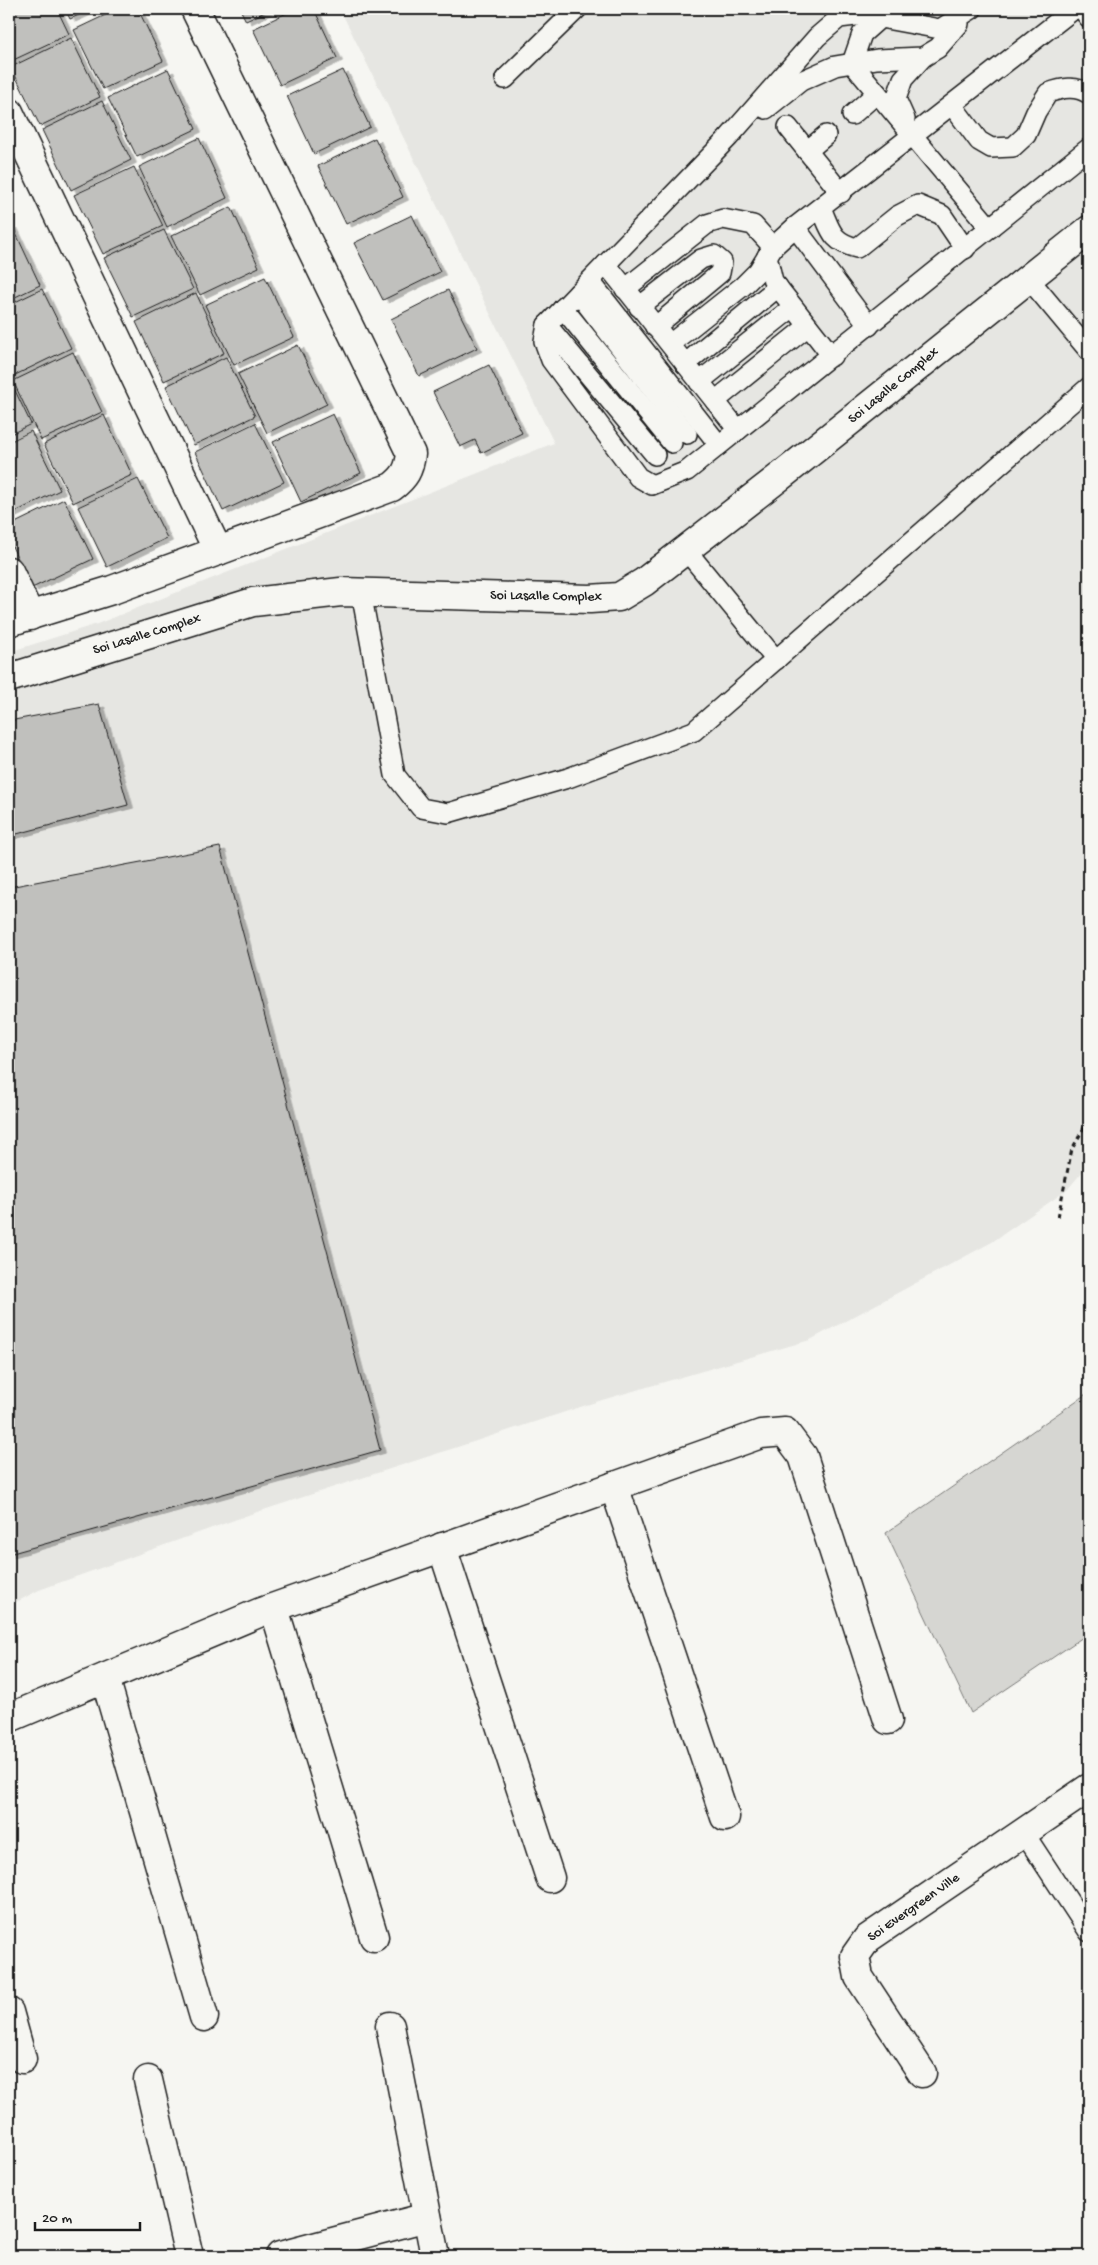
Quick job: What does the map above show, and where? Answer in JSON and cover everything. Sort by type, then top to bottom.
[{"type":"street","points":[[9,571],[19,619],[112,590],[392,487],[403,478],[409,468],[411,454],[195,9]]},
{"type":"street","points":[[9,112],[218,552]]},
{"type":"street","name":"Soi Lasalle Complex","points":[[9,678],[253,602],[341,592],[590,599],[619,597],[644,582],[686,550],[1089,230]]},
{"type":"street","points":[[9,1718],[274,1608],[761,1434],[785,1432],[803,1456],[888,1720]]},
{"type":"street","points":[[614,1486],[725,1817]]},
{"type":"street","points":[[442,1547],[550,1878]]},
{"type":"street","points":[[274,1608],[374,1937]]},
{"type":"street","points":[[105,1678],[204,2017]]},
{"type":"street","name":"Soi Evergreen Ville","points":[[922,2073],[859,1977],[855,1956],[867,1939],[1089,1788]]},
{"type":"street","points":[[9,2012],[22,2059]]},
{"type":"street","points":[[390,2026],[435,2256]]},
{"type":"street","points":[[148,2080],[189,2256]]},
{"type":"street","points":[[280,2256],[427,2217]]},
{"type":"lane","points":[[504,79],[577,9]]},
{"type":"lane","points":[[973,9],[940,29],[864,16],[839,18],[817,37],[729,137],[547,324],[544,341],[551,360],[638,477],[652,485],[687,471],[1089,148]]},
{"type":"lane","points":[[913,136],[896,99],[903,79],[923,57],[938,48],[973,9]]},
{"type":"lane","points":[[670,344],[743,286],[758,271],[770,252],[795,227],[841,193],[1074,9]]},
{"type":"lane","points":[[1082,9],[1089,18]]},
{"type":"lane","points":[[852,63],[862,34],[880,18]]},
{"type":"lane","points":[[729,137],[801,81],[835,66],[877,59],[923,57]]},
{"type":"lane","points":[[852,63],[990,228]]},
{"type":"lane","points":[[952,105],[979,141],[991,148],[1013,147],[1026,135],[1036,112],[1048,93],[1064,88],[1083,90],[1089,94]]},
{"type":"lane","points":[[852,115],[877,93]]},
{"type":"lane","points":[[788,127],[841,193]]},
{"type":"lane","points":[[807,150],[826,135]]},
{"type":"lane","points":[[821,208],[833,234],[842,244],[857,248],[897,216],[918,206],[942,216],[964,248]]},
{"type":"lane","points":[[625,289],[707,224],[723,219],[753,226],[770,252],[773,281],[832,356]]},
{"type":"lane","points":[[795,227],[869,326]]},
{"type":"lane","points":[[639,307],[701,260],[714,255],[722,262],[720,273],[655,327]]},
{"type":"lane","points":[[606,264],[738,430]]},
{"type":"lane","points":[[1028,279],[1089,351]]},
{"type":"lane","points":[[564,308],[680,439],[584,287]]},
{"type":"lane","points":[[584,287],[720,445]]},
{"type":"lane","points":[[685,364],[778,287]]},
{"type":"lane","points":[[699,382],[793,307]]},
{"type":"lane","points":[[547,324],[655,456]]},
{"type":"lane","points":[[715,401],[808,326]]},
{"type":"lane","points":[[361,592],[395,775],[421,808],[448,813],[568,778],[694,731],[1089,387]]},
{"type":"lane","points":[[686,550],[776,660]]},
{"type":"lane","points":[[1024,1832],[1089,1932]]},
{"type":"path","points":[[1058,1218],[1072,1149],[1089,1119]]},
{"type":"shaded area","points":[[340,9],[1089,9],[1089,1164],[1067,1190],[992,1242],[810,1340],[602,1400],[251,1514],[39,1590],[9,1606],[9,652],[97,624],[554,443]]},
{"type":"shaded area","points":[[1089,1392],[1089,1633],[971,1713],[886,1533]]},
{"type":"building","points":[[9,9],[57,9],[69,34],[9,62]]},
{"type":"building","points":[[65,9],[92,9],[70,19]]},
{"type":"building","points":[[118,9],[138,9],[163,61],[103,89],[74,30]]},
{"type":"building","points":[[240,9],[271,9],[246,21]]},
{"type":"building","points":[[295,9],[314,9],[337,58],[280,85],[253,29]]},
{"type":"building","points":[[71,38],[100,97],[40,126],[11,67]]},
{"type":"building","points":[[168,69],[196,129],[137,157],[108,98]]},
{"type":"building","points":[[343,70],[370,127],[314,154],[287,96]]},
{"type":"building","points":[[102,101],[131,160],[71,190],[42,130]]},
{"type":"building","points":[[199,138],[227,198],[167,227],[139,167]]},
{"type":"building","points":[[375,138],[403,197],[346,224],[318,166]]},
{"type":"building","points":[[134,167],[163,226],[103,254],[74,195]]},
{"type":"building","points":[[231,207],[259,267],[200,295],[171,236]]},
{"type":"building","points":[[412,215],[440,272],[383,300],[354,243]]},
{"type":"building","points":[[12,225],[40,285],[9,300],[9,227]]},
{"type":"building","points":[[164,230],[193,289],[133,317],[104,258]]},
{"type":"building","points":[[265,277],[294,337],[234,365],[205,305]]},
{"type":"building","points":[[42,289],[71,348],[11,377],[9,373],[9,305]]},
{"type":"building","points":[[448,290],[477,348],[419,376],[391,319]]},
{"type":"building","points":[[196,293],[224,353],[164,381],[136,322]]},
{"type":"building","points":[[298,345],[327,404],[267,433],[238,374]]},
{"type":"building","points":[[73,352],[102,412],[41,440],[13,381]]},
{"type":"building","points":[[226,357],[255,416],[194,445],[166,386]]},
{"type":"building","points":[[489,365],[522,433],[481,453],[475,440],[460,447],[433,392]]},
{"type":"building","points":[[9,378],[31,424],[9,435]]},
{"type":"building","points":[[333,414],[361,473],[301,502],[273,442]]},
{"type":"building","points":[[104,415],[132,475],[73,503],[44,444]]},
{"type":"building","points":[[255,423],[284,482],[223,511],[195,452]]},
{"type":"building","points":[[31,431],[60,490],[9,515],[9,442]]},
{"type":"building","points":[[138,479],[167,538],[107,567],[78,507]]},
{"type":"building","points":[[64,499],[93,559],[32,588],[9,540],[9,526]]},
{"type":"building","points":[[99,704],[128,805],[9,836],[9,721]]},
{"type":"building","points":[[220,847],[380,1450],[9,1554],[9,887]]}]
